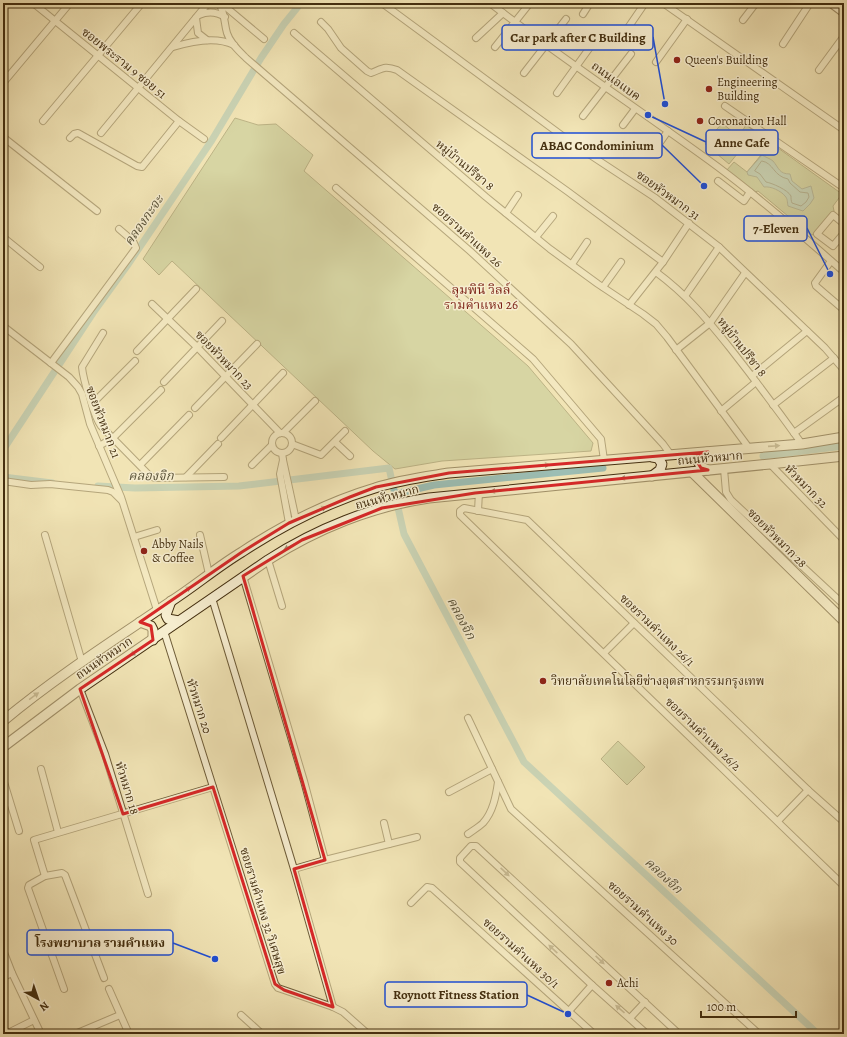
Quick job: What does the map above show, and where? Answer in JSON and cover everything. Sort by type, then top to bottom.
[{"type":"main road","points":[[832,3],[844,12]]},
{"type":"main road","name":"ถนนหัวหมาก","points":[[3,721],[25,703],[82,662],[242,552],[293,522],[376,487],[421,477],[449,473],[802,444],[844,437]]},
{"type":"main road","points":[[708,452],[700,455],[698,461],[701,467],[708,470]]},
{"type":"main road","points":[[651,456],[658,458],[662,464],[660,470],[652,476]]},
{"type":"main road","name":"ถนนหัวหมาก","points":[[3,747],[80,689],[280,552],[318,533],[382,508],[429,498],[479,492],[844,456]]},
{"type":"main road","name":"ซอยหัวหมาก 28","points":[[692,472],[844,621]]},
{"type":"main road","points":[[171,601],[166,615],[168,618],[179,621]]},
{"type":"main road","points":[[140,622],[151,626],[153,630],[153,640]]},
{"type":"street","name":"ซอยพระราม 9 ซอย 51","points":[[32,3],[179,121],[204,138]]},
{"type":"street","points":[[3,83],[70,3]]},
{"type":"street","points":[[43,121],[142,3]]},
{"type":"street","points":[[101,133],[208,3]]},
{"type":"street","points":[[221,3],[227,32],[234,45]]},
{"type":"street","points":[[221,3],[264,39]]},
{"type":"street","name":"ซอยหัวหมาก 31","points":[[382,3],[572,143],[654,197],[719,247],[834,358],[844,370]]},
{"type":"street","name":"ถนนเอแบค","points":[[490,3],[515,23],[720,168],[779,215],[842,270]]},
{"type":"street","points":[[495,47],[530,3]]},
{"type":"street","points":[[583,14],[590,3]]},
{"type":"street","points":[[621,38],[645,3]]},
{"type":"street","points":[[664,3],[844,130]]},
{"type":"street","points":[[743,20],[756,3]]},
{"type":"street","points":[[783,44],[810,3]]},
{"type":"street","points":[[206,40],[198,33],[196,24],[198,16],[204,12],[213,12],[225,17]]},
{"type":"street","points":[[476,38],[503,13]]},
{"type":"street","points":[[524,74],[566,19]]},
{"type":"street","points":[[656,62],[687,19]]},
{"type":"street","points":[[321,22],[328,29],[341,48],[366,71],[371,73],[385,67],[390,67],[397,70],[568,191],[663,262]]},
{"type":"street","name":"หมู่บ้านปรีชา 8","points":[[294,33],[506,213],[602,287],[656,324],[749,448]]},
{"type":"street","points":[[819,70],[844,36]]},
{"type":"street","points":[[556,93],[596,39]]},
{"type":"street","points":[[173,47],[184,43],[206,40],[225,41],[234,45]]},
{"type":"street","name":"ซอยรามคำแหง 26","points":[[234,45],[246,58],[270,79],[470,251],[570,344],[671,454]]},
{"type":"street","points":[[583,116],[631,54]]},
{"type":"street","points":[[725,106],[844,188]]},
{"type":"street","points":[[622,126],[635,109]]},
{"type":"street","points":[[70,138],[74,134],[78,133],[137,166],[142,167],[179,121]]},
{"type":"street","points":[[654,151],[668,131]]},
{"type":"street","points":[[3,137],[97,211]]},
{"type":"street","points":[[718,181],[744,200],[750,192]]},
{"type":"street","points":[[336,188],[534,359],[602,439],[604,460]]},
{"type":"street","points":[[506,213],[518,195]]},
{"type":"street","points":[[844,224],[833,215],[818,234],[833,246],[844,233]]},
{"type":"street","points":[[536,236],[553,216]]},
{"type":"street","points":[[629,305],[656,272],[689,224]]},
{"type":"street","points":[[52,364],[136,248],[133,241],[119,229]]},
{"type":"street","points":[[3,237],[40,267]]},
{"type":"street","points":[[572,264],[587,242]]},
{"type":"street","points":[[686,296],[719,247]]},
{"type":"street","points":[[831,260],[815,283],[816,286],[844,310]]},
{"type":"street","points":[[602,287],[621,262]]},
{"type":"street","name":"หมู่บ้านปรีชา 8","points":[[656,272],[686,296],[710,323],[752,376],[802,444]]},
{"type":"street","points":[[676,350],[710,323],[745,273]]},
{"type":"street","points":[[137,351],[196,289]]},
{"type":"street","name":"ซอยหัวหมาก 23","points":[[152,304],[282,433],[291,438],[292,444]]},
{"type":"street","points":[[164,382],[222,321]]},
{"type":"street","name":"ซอยหัวหมาก 21","points":[[3,326],[69,377],[82,394],[90,424],[122,500],[157,610]]},
{"type":"street","points":[[752,376],[806,331]]},
{"type":"street","points":[[103,333],[82,367],[98,422],[150,476],[155,478],[224,477]]},
{"type":"street","points":[[194,408],[257,344]]},
{"type":"street","points":[[773,405],[834,358]]},
{"type":"street","points":[[92,404],[135,361]]},
{"type":"street","points":[[186,477],[283,373]]},
{"type":"street","points":[[721,411],[756,382]]},
{"type":"street","points":[[99,446],[113,438],[161,390]]},
{"type":"street","points":[[794,433],[844,397]]},
{"type":"street","points":[[252,466],[272,445],[274,436],[282,433],[315,401]]},
{"type":"street","points":[[140,465],[189,415]]},
{"type":"street","points":[[272,445],[276,451],[282,453],[288,450],[292,444],[321,455],[345,431]]},
{"type":"street","points":[[335,442],[350,456]]},
{"type":"street","points":[[282,453],[291,497],[293,522]]},
{"type":"street","points":[[283,460],[280,474],[284,499],[293,522]]},
{"type":"street","name":"หัวหมาก 32","points":[[770,464],[844,540]]},
{"type":"street","points":[[724,469],[726,492],[731,500],[844,605]]},
{"type":"street","points":[[3,481],[31,485],[50,484],[108,490],[113,492],[122,500]]},
{"type":"street","points":[[478,511],[479,492]]},
{"type":"street","name":"ซอยรามคำแหง 26/2","points":[[478,511],[464,508],[460,512],[460,515],[844,886]]},
{"type":"street","name":"ซอยรามคำแหง 26/1","points":[[478,511],[527,520],[808,790],[844,822]]},
{"type":"street","points":[[134,537],[157,530]]},
{"type":"street","points":[[45,534],[82,662]]},
{"type":"street","points":[[200,535],[209,574]]},
{"type":"street","points":[[268,560],[282,606]]},
{"type":"street","points":[[243,576],[304,781],[325,860]]},
{"type":"street","points":[[212,598],[294,869],[333,1006]]},
{"type":"street","points":[[604,653],[634,623]]},
{"type":"street","name":"หัวหมาก 20","points":[[164,631],[213,787]]},
{"type":"street","name":"หัวหมาก 18","points":[[80,689],[105,754],[148,894]]},
{"type":"street","points":[[468,718],[498,782],[496,800],[484,823],[468,834]]},
{"type":"street","points":[[41,769],[58,832]]},
{"type":"street","points":[[449,792],[492,769]]},
{"type":"street","points":[[3,779],[19,831]]},
{"type":"street","name":"ซอยรามคำแหง 30","points":[[498,782],[511,809],[759,1034]]},
{"type":"street","points":[[45,876],[34,840],[213,787]]},
{"type":"street","name":"ซอยรามคำแหง 32 วิเศษสุข","points":[[213,787],[275,984],[278,988],[333,1006],[343,1012],[368,1034]]},
{"type":"street","points":[[778,821],[808,790]]},
{"type":"street","points":[[384,823],[389,844]]},
{"type":"street","points":[[294,869],[417,837]]},
{"type":"street","points":[[647,1034],[460,862],[460,858],[471,846],[476,846],[679,1034]]},
{"type":"street","points":[[64,989],[28,888],[29,885],[45,876],[62,873],[66,875],[104,978]]},
{"type":"street","name":"ซอยรามคำแหง 30/1","points":[[411,903],[427,887],[432,888],[594,1034]]},
{"type":"street","points":[[3,950],[12,973],[41,1034]]},
{"type":"street","points":[[3,978],[12,973]]},
{"type":"street","points":[[569,1011],[592,985]]},
{"type":"street","points":[[109,990],[129,1034]]},
{"type":"street","points":[[630,1018],[645,1002]]},
{"type":"street","points":[[75,1034],[120,1015]]},
{"type":"street","points":[[242,1015],[262,1034]]},
{"type":"street","points":[[10,1032],[34,1020]]},
{"type":"highlighted area","points":[[708,452],[695,458],[701,468],[708,470],[475,493],[382,508],[302,540],[243,576],[325,860],[294,869],[333,1007],[284,990],[275,984],[213,787],[123,814],[80,689],[153,640],[151,626],[140,622],[242,552],[289,523],[376,487],[449,473]]},
{"type":"green space","points":[[235,118],[258,125],[276,124],[313,155],[304,171],[528,366],[593,443],[591,451],[442,461],[395,469],[373,451],[172,261],[159,275],[143,259]]},
{"type":"green space","points":[[722,123],[740,138],[739,136],[746,125],[842,194],[833,206],[834,211],[816,233],[812,235],[807,232],[758,191],[755,192],[726,171],[734,162],[747,172],[761,155],[746,143],[729,164],[705,144]]},
{"type":"green space","points":[[618,741],[645,767],[627,785],[601,759]]},
{"type":"water","points":[[762,155],[773,161],[781,172],[790,174],[792,181],[802,189],[811,186],[814,198],[803,211],[788,206],[787,198],[781,192],[773,188],[764,187],[757,177],[748,175],[747,172]]},
{"type":"waterway","name":"คลองกะจะ","points":[[3,450],[93,313],[127,266],[212,140],[261,58],[284,24],[301,3]]},
{"type":"waterway","points":[[763,456],[844,446]]},
{"type":"waterway","name":"คลองจิก","points":[[98,486],[135,488],[239,486],[389,468],[404,534],[524,762],[818,1034]]},
{"type":"waterway","points":[[395,494],[434,485],[603,468]]},
{"type":"waterway","name":"คลองจิก","points":[[3,477],[52,483]]},
{"type":"place","name":"Queen's Building","points":[[677,60]]},
{"type":"place","name":"Engineering Building","points":[[709,89]]},
{"type":"place","name":"Car park after C Building","points":[[665,104]]},
{"type":"place","name":"Anne Cafe","points":[[648,115]]},
{"type":"place","name":"Coronation Hall","points":[[700,121]]},
{"type":"place","name":"ABAC Condominium","points":[[704,186]]},
{"type":"place","name":"7-Eleven","points":[[830,274]]},
{"type":"place","name":"Abby Nails & Coffee","points":[[144,551]]},
{"type":"place","name":"วิทยาลัยเทคโนโลยีช่างอุตสาหกรรมกรุงเทพ","points":[[543,681]]},
{"type":"place","name":"โรงพยาบาล รามคำแหง","points":[[215,959]]},
{"type":"place","name":"Achi","points":[[609,983]]},
{"type":"place","name":"Roynott Fitness Station","points":[[568,1014]]},
{"type":"district","name":"ลุมพินี วิลล์ รามคำแหง 26","points":[[481,296]]}]
